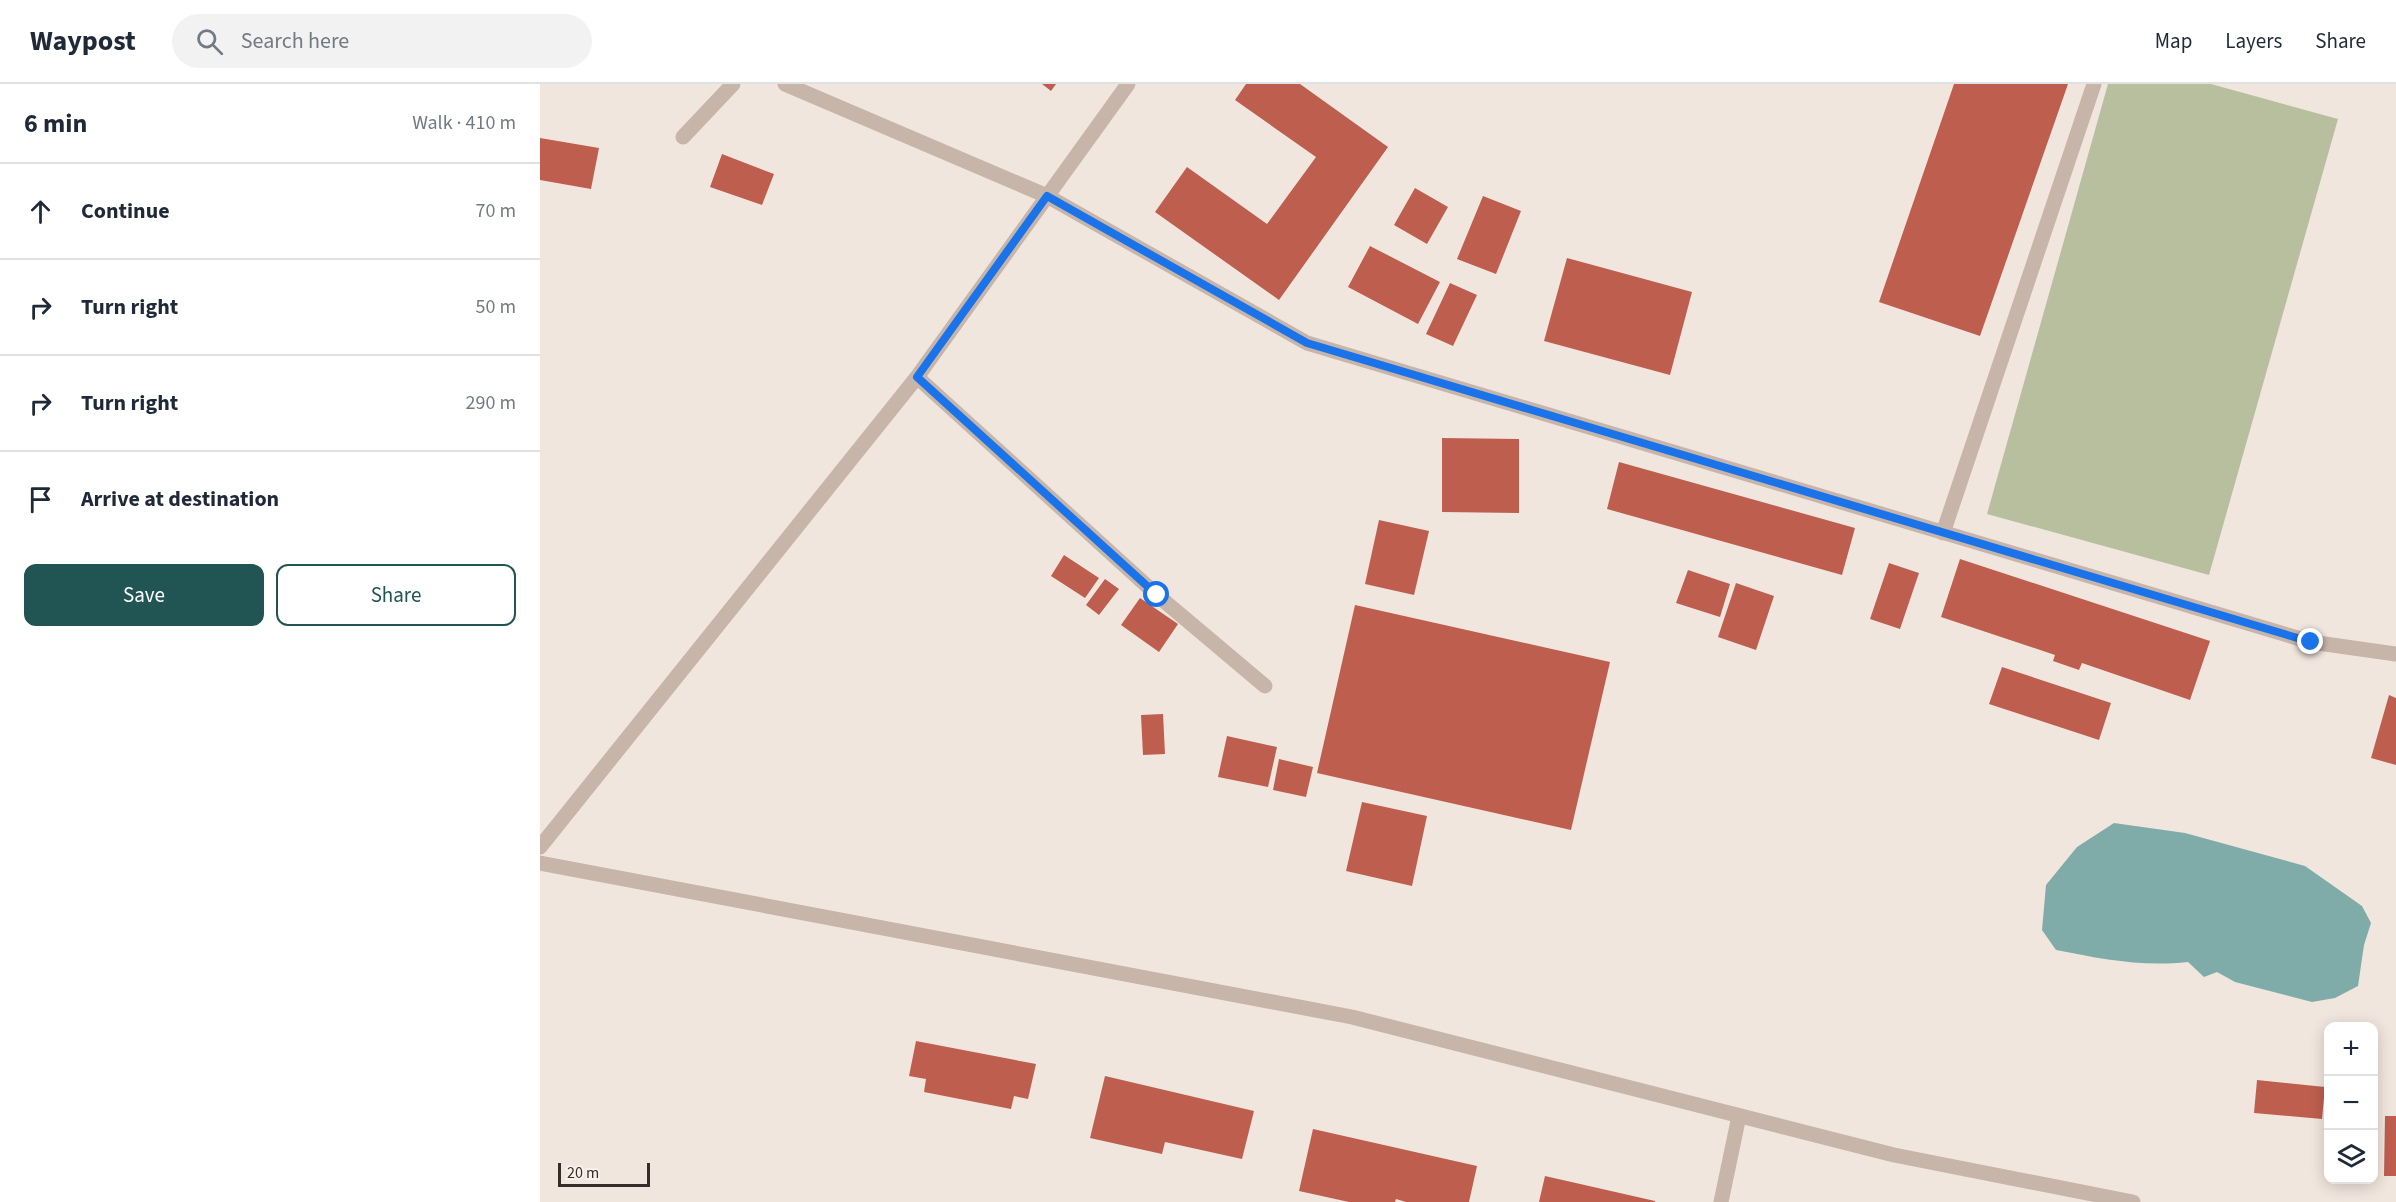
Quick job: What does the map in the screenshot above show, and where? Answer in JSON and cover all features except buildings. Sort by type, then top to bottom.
[{"type":"street","points":[[683,136],[733,84]]},
{"type":"street","points":[[785,84],[1047,196],[1307,343],[2311,642],[2396,654]]},
{"type":"street","points":[[540,847],[917,377],[1128,84]]},
{"type":"street","points":[[1943,533],[2094,84]]},
{"type":"street","points":[[917,377],[1157,595],[1264,686]]},
{"type":"street","points":[[540,863],[1352,1017],[1894,1155],[2133,1202]]},
{"type":"street","points":[[1721,1202],[1739,1116]]},
{"type":"green space","points":[[2108,84],[2211,84],[2338,119],[2209,575],[1987,514]]},
{"type":"water","points":[[2114,823],[2185,833],[2305,866],[2362,906],[2371,923],[2364,945],[2358,986],[2335,998],[2312,1002],[2235,982],[2217,972],[2204,977],[2188,962],[2138,963],[2056,950],[2042,930],[2046,885],[2077,847]]},
{"type":"route","points":[[1157,595],[917,377],[1047,196],[1307,343],[2311,642]]}]
